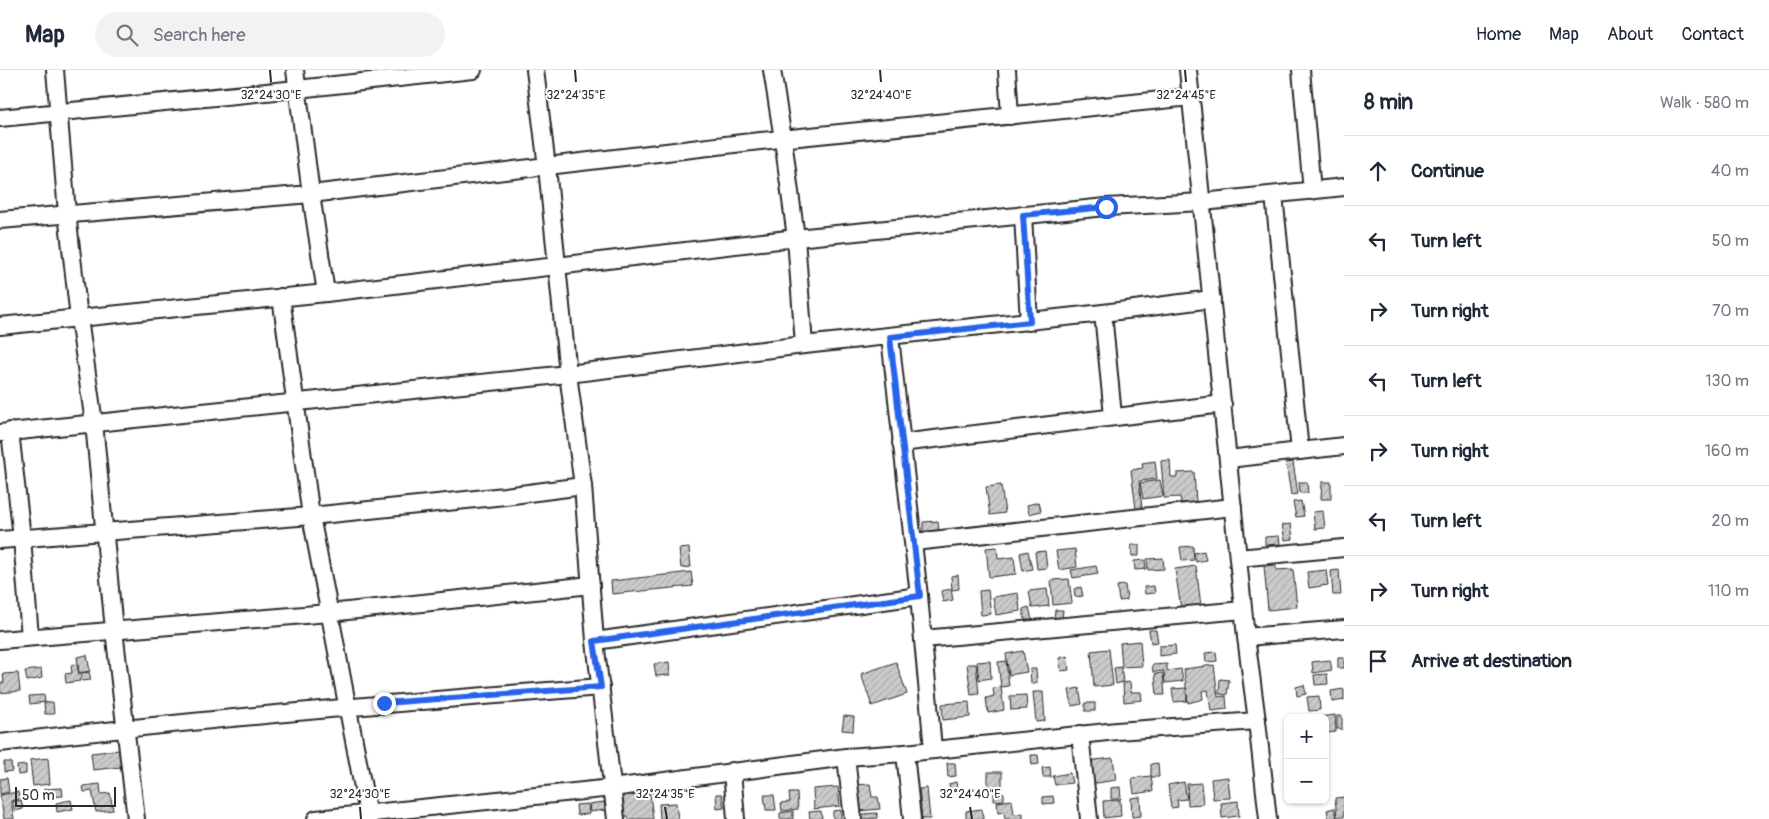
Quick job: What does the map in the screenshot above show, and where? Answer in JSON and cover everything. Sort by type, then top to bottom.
[{"type":"street","points":[[56,70],[79,318],[94,423],[106,531],[114,630],[127,728],[136,819]]},
{"type":"street","points":[[295,70],[326,293]]},
{"type":"street","points":[[0,118],[297,90],[473,70]]},
{"type":"street","points":[[535,70],[558,266],[568,374],[583,486],[594,641],[616,819]]},
{"type":"street","points":[[772,70],[796,238],[804,345]]},
{"type":"street","points":[[1007,70],[1010,116]]},
{"type":"street","points":[[1188,70],[1246,637],[1258,720],[1268,819]]},
{"type":"street","points":[[1301,70],[1312,191]]},
{"type":"street","points":[[0,220],[311,194],[783,138],[1191,97]]},
{"type":"street","points":[[0,326],[326,293],[796,238],[1106,207],[1202,202],[1344,187]]},
{"type":"street","points":[[1274,195],[1300,451]]},
{"type":"street","points":[[1023,215],[1030,322]]},
{"type":"street","points":[[281,297],[311,516],[368,816]]},
{"type":"street","points":[[30,637],[22,538],[5,432],[568,374],[804,345],[1030,322],[1212,299]]},
{"type":"street","points":[[1103,313],[1113,416]]},
{"type":"street","points":[[890,337],[920,596],[933,750]]},
{"type":"street","points":[[901,443],[1222,404]]},
{"type":"street","points":[[1228,459],[1344,446]]},
{"type":"street","points":[[0,540],[311,516],[583,486]]},
{"type":"street","points":[[914,542],[1233,507]]},
{"type":"street","points":[[1238,558],[1344,548]]},
{"type":"street","points":[[0,640],[329,613],[591,585]]},
{"type":"street","points":[[594,641],[920,596]]},
{"type":"street","points":[[923,638],[1244,610]]},
{"type":"street","points":[[1246,637],[1344,629]]},
{"type":"street","points":[[0,743],[127,728],[384,703],[601,687]]},
{"type":"street","points":[[316,819],[368,816],[612,788],[846,757],[905,753],[1080,734],[1258,720]]},
{"type":"street","points":[[1080,734],[1090,819]]},
{"type":"street","points":[[905,753],[912,819]]},
{"type":"street","points":[[846,757],[853,819]]},
{"type":"street","points":[[732,771],[736,819]]},
{"type":"building","points":[[1170,460],[1171,477],[1177,477],[1177,473],[1194,472],[1196,502],[1181,503],[1180,497],[1164,498],[1161,461]]},
{"type":"building","points":[[1155,461],[1157,479],[1139,481],[1142,508],[1136,509],[1131,470],[1143,468],[1142,463]]},
{"type":"building","points":[[1293,462],[1298,494],[1291,495],[1286,463]]},
{"type":"building","points":[[1160,480],[1163,496],[1143,499],[1140,483]]},
{"type":"building","points":[[1299,482],[1307,482],[1308,493],[1300,493]]},
{"type":"building","points":[[1322,482],[1331,482],[1331,499],[1321,499]]},
{"type":"building","points":[[1001,485],[1005,513],[990,515],[986,487]]},
{"type":"building","points":[[1301,501],[1304,516],[1296,517],[1293,502]]},
{"type":"building","points":[[1039,502],[1041,511],[1029,514],[1027,505]]},
{"type":"building","points":[[1323,511],[1325,528],[1315,529],[1313,512]]},
{"type":"building","points":[[938,521],[939,532],[923,533],[923,522]]},
{"type":"building","points":[[1291,524],[1293,539],[1285,540],[1282,525]]},
{"type":"building","points":[[1279,536],[1280,544],[1265,545],[1265,537]]},
{"type":"building","points":[[1131,545],[1139,545],[1139,556],[1132,556]]},
{"type":"building","points":[[1193,546],[1194,560],[1182,561],[1180,547]]},
{"type":"building","points":[[997,547],[998,559],[1014,557],[1016,574],[989,577],[986,548]]},
{"type":"building","points":[[689,548],[691,567],[681,568],[679,549]]},
{"type":"building","points":[[1075,549],[1077,567],[1059,570],[1056,551]]},
{"type":"building","points":[[1028,551],[1032,569],[1023,571],[1020,553]]},
{"type":"building","points":[[1045,551],[1047,568],[1037,569],[1035,552]]},
{"type":"building","points":[[1204,551],[1206,560],[1196,562],[1194,553]]},
{"type":"building","points":[[1163,558],[1164,569],[1148,570],[1147,559]]},
{"type":"building","points":[[1145,560],[1146,569],[1135,570],[1134,561]]},
{"type":"building","points":[[1276,565],[1276,570],[1293,569],[1297,607],[1268,610],[1264,566]]},
{"type":"building","points":[[1096,566],[1098,574],[1073,578],[1071,570]]},
{"type":"building","points":[[1196,566],[1201,606],[1181,609],[1175,569]]},
{"type":"building","points":[[1326,570],[1328,585],[1309,588],[1307,572]]},
{"type":"building","points":[[1339,570],[1341,595],[1333,595],[1331,571]]},
{"type":"building","points":[[691,572],[693,586],[612,594],[611,581]]},
{"type":"building","points":[[958,575],[959,589],[952,590],[951,576]]},
{"type":"building","points":[[1069,579],[1072,603],[1053,605],[1051,580]]},
{"type":"building","points":[[1125,585],[1127,600],[1119,601],[1117,586]]},
{"type":"building","points":[[1154,586],[1155,593],[1145,594],[1144,587]]},
{"type":"building","points":[[1081,587],[1083,596],[1075,597],[1074,589]]},
{"type":"building","points":[[951,589],[953,600],[943,602],[941,591]]},
{"type":"building","points":[[1047,589],[1049,606],[1032,608],[1029,591]]},
{"type":"building","points":[[988,590],[991,614],[981,615],[979,591]]},
{"type":"building","points":[[1018,593],[1020,611],[996,615],[993,597]]},
{"type":"building","points":[[1029,607],[1032,620],[1025,621],[1023,609]]},
{"type":"building","points":[[1055,610],[1063,610],[1062,620],[1054,620]]},
{"type":"building","points":[[1149,630],[1156,630],[1158,642],[1151,643]]},
{"type":"building","points":[[1140,641],[1142,666],[1122,667],[1120,643]]},
{"type":"building","points":[[1175,645],[1176,654],[1159,656],[1159,646]]},
{"type":"building","points":[[1109,649],[1113,685],[1094,687],[1091,651]]},
{"type":"building","points":[[1023,651],[1027,672],[1009,675],[1006,654]]},
{"type":"building","points":[[1216,652],[1217,661],[1206,662],[1205,653]]},
{"type":"building","points":[[87,655],[90,671],[79,673],[77,657]]},
{"type":"building","points":[[1067,656],[1069,670],[1061,671],[1059,658]]},
{"type":"building","points":[[1338,658],[1344,658],[1344,668],[1338,668]]},
{"type":"building","points":[[1330,660],[1332,670],[1313,673],[1312,662]]},
{"type":"building","points":[[990,661],[991,678],[979,680],[977,662]]},
{"type":"building","points":[[1006,661],[1009,686],[1001,687],[998,662]]},
{"type":"building","points":[[669,662],[670,675],[656,676],[654,664]]},
{"type":"building","points":[[896,662],[907,694],[872,706],[861,674]]},
{"type":"building","points":[[77,664],[80,681],[66,683],[65,674],[72,673],[71,665]]},
{"type":"building","points":[[967,664],[976,664],[979,694],[971,695]]},
{"type":"building","points":[[1167,664],[1167,671],[1181,669],[1183,681],[1165,683],[1164,671],[1153,672],[1152,665]]},
{"type":"building","points":[[1214,665],[1218,697],[1226,696],[1227,709],[1211,711],[1208,690],[1202,691],[1203,699],[1188,703],[1184,669]]},
{"type":"building","points":[[1121,667],[1123,682],[1116,684],[1114,668]]},
{"type":"building","points":[[41,669],[42,678],[27,681],[25,671]]},
{"type":"building","points":[[1030,669],[1036,669],[1037,683],[1031,684]]},
{"type":"building","points":[[89,672],[91,680],[82,681],[81,673]]},
{"type":"building","points":[[18,673],[20,691],[0,693],[0,683],[4,683],[3,674]]},
{"type":"building","points":[[1163,673],[1165,695],[1157,695],[1155,674]]},
{"type":"building","points":[[1327,674],[1328,684],[1315,685],[1314,675]]},
{"type":"building","points":[[1220,679],[1229,680],[1227,695],[1219,694]]},
{"type":"building","points":[[1130,682],[1131,692],[1141,692],[1142,700],[1124,702],[1123,683]]},
{"type":"building","points":[[1304,685],[1306,694],[1297,696],[1296,687]]},
{"type":"building","points":[[1001,687],[1004,710],[988,713],[986,698],[994,696],[993,688]]},
{"type":"building","points":[[1079,688],[1082,704],[1072,706],[1069,690]]},
{"type":"building","points":[[1186,688],[1187,701],[1174,702],[1172,689]]},
{"type":"building","points":[[1344,689],[1344,700],[1332,702],[1331,691]]},
{"type":"building","points":[[1033,692],[1043,692],[1045,721],[1036,722]]},
{"type":"building","points":[[44,695],[45,702],[30,704],[29,696]]},
{"type":"building","points":[[1026,695],[1027,709],[1011,710],[1010,696]]},
{"type":"building","points":[[1319,696],[1320,710],[1309,711],[1307,697]]},
{"type":"building","points":[[53,702],[54,714],[45,714],[44,703]]},
{"type":"building","points":[[969,702],[970,717],[943,720],[942,704]]},
{"type":"building","points":[[1085,703],[1095,703],[1095,711],[1085,711]]},
{"type":"building","points":[[1335,715],[1336,732],[1329,733],[1329,716]]},
{"type":"building","points":[[844,716],[854,717],[853,731],[842,730]]},
{"type":"building","points":[[1337,716],[1342,716],[1342,729],[1337,729]]},
{"type":"building","points":[[119,750],[121,767],[93,770],[91,753]]},
{"type":"building","points":[[1031,755],[1038,755],[1039,764],[1032,765]]},
{"type":"building","points":[[48,758],[50,784],[33,786],[30,760]]},
{"type":"building","points":[[1113,758],[1116,780],[1090,784],[1086,761]]},
{"type":"building","points":[[4,762],[11,762],[12,771],[4,772]]},
{"type":"building","points":[[947,763],[955,763],[956,776],[948,777]]},
{"type":"building","points":[[1158,763],[1159,777],[1151,777],[1151,764]]},
{"type":"building","points":[[26,765],[26,774],[18,775],[17,766]]},
{"type":"building","points":[[1050,767],[1051,777],[1043,777],[1042,768]]},
{"type":"building","points":[[988,772],[1002,772],[1002,789],[988,788]]},
{"type":"building","points":[[1070,773],[1072,783],[1055,785],[1053,776]]},
{"type":"building","points":[[1151,776],[1153,791],[1134,794],[1132,778]]},
{"type":"building","points":[[1228,777],[1230,798],[1213,799],[1211,779]]},
{"type":"building","points":[[7,778],[9,792],[0,794],[0,779]]},
{"type":"building","points":[[956,782],[958,792],[951,793],[949,784]]},
{"type":"building","points":[[1184,782],[1187,799],[1177,800],[1178,807],[1171,808],[1168,785]]},
{"type":"building","points":[[1201,783],[1203,804],[1188,805],[1187,784]]},
{"type":"building","points":[[100,784],[101,794],[110,793],[113,810],[96,812],[92,791],[84,792],[83,786]]},
{"type":"building","points":[[870,784],[872,797],[878,797],[880,809],[859,811],[856,785]]},
{"type":"building","points":[[838,787],[840,806],[814,809],[813,789]]},
{"type":"building","points":[[1120,787],[1121,799],[1111,799],[1111,788]]},
{"type":"building","points":[[62,788],[63,796],[45,797],[44,789]]},
{"type":"building","points":[[927,788],[930,819],[922,819],[919,789]]},
{"type":"building","points":[[632,791],[632,796],[650,794],[653,819],[628,819],[628,816],[623,816],[621,792]]},
{"type":"building","points":[[18,792],[19,799],[11,801],[14,819],[4,819],[0,795]]},
{"type":"building","points":[[789,793],[797,793],[798,809],[782,811],[781,803],[790,802]]},
{"type":"building","points":[[994,793],[1004,793],[1004,800],[994,801]]},
{"type":"building","points":[[716,794],[722,794],[724,808],[717,809]]},
{"type":"building","points":[[764,795],[774,795],[776,810],[766,810]]},
{"type":"building","points":[[1053,796],[1054,803],[1043,804],[1043,797]]},
{"type":"building","points":[[1140,797],[1141,816],[1132,817],[1131,798]]},
{"type":"building","points":[[1344,797],[1344,817],[1337,817],[1335,798]]},
{"type":"building","points":[[21,800],[23,809],[15,811],[12,802]]},
{"type":"building","points":[[71,800],[73,809],[57,812],[56,803]]},
{"type":"building","points":[[1012,800],[1014,814],[1023,813],[1023,819],[1005,819],[1004,812],[998,813],[997,802]]},
{"type":"building","points":[[1120,800],[1121,816],[1104,818],[1103,801]]},
{"type":"building","points":[[1238,801],[1239,816],[1222,818],[1221,803]]},
{"type":"building","points":[[604,802],[605,810],[590,812],[589,804]]},
{"type":"building","points":[[676,803],[678,819],[660,819],[659,804]]},
{"type":"building","points":[[588,804],[589,814],[577,815],[576,805]]},
{"type":"building","points":[[1334,808],[1337,817],[1329,819],[1327,810]]},
{"type":"building","points":[[982,809],[983,819],[966,819],[966,811]]},
{"type":"building","points":[[841,810],[841,819],[833,819],[833,811]]},
{"type":"building","points":[[793,811],[793,819],[780,819],[780,813]]},
{"type":"building","points":[[821,811],[822,819],[810,819],[809,812]]},
{"type":"building","points":[[877,813],[878,818],[863,819],[863,814]]},
{"type":"route","points":[[384,703],[601,687],[594,641],[920,596],[890,337],[1030,322],[1023,215],[1106,207]]}]
